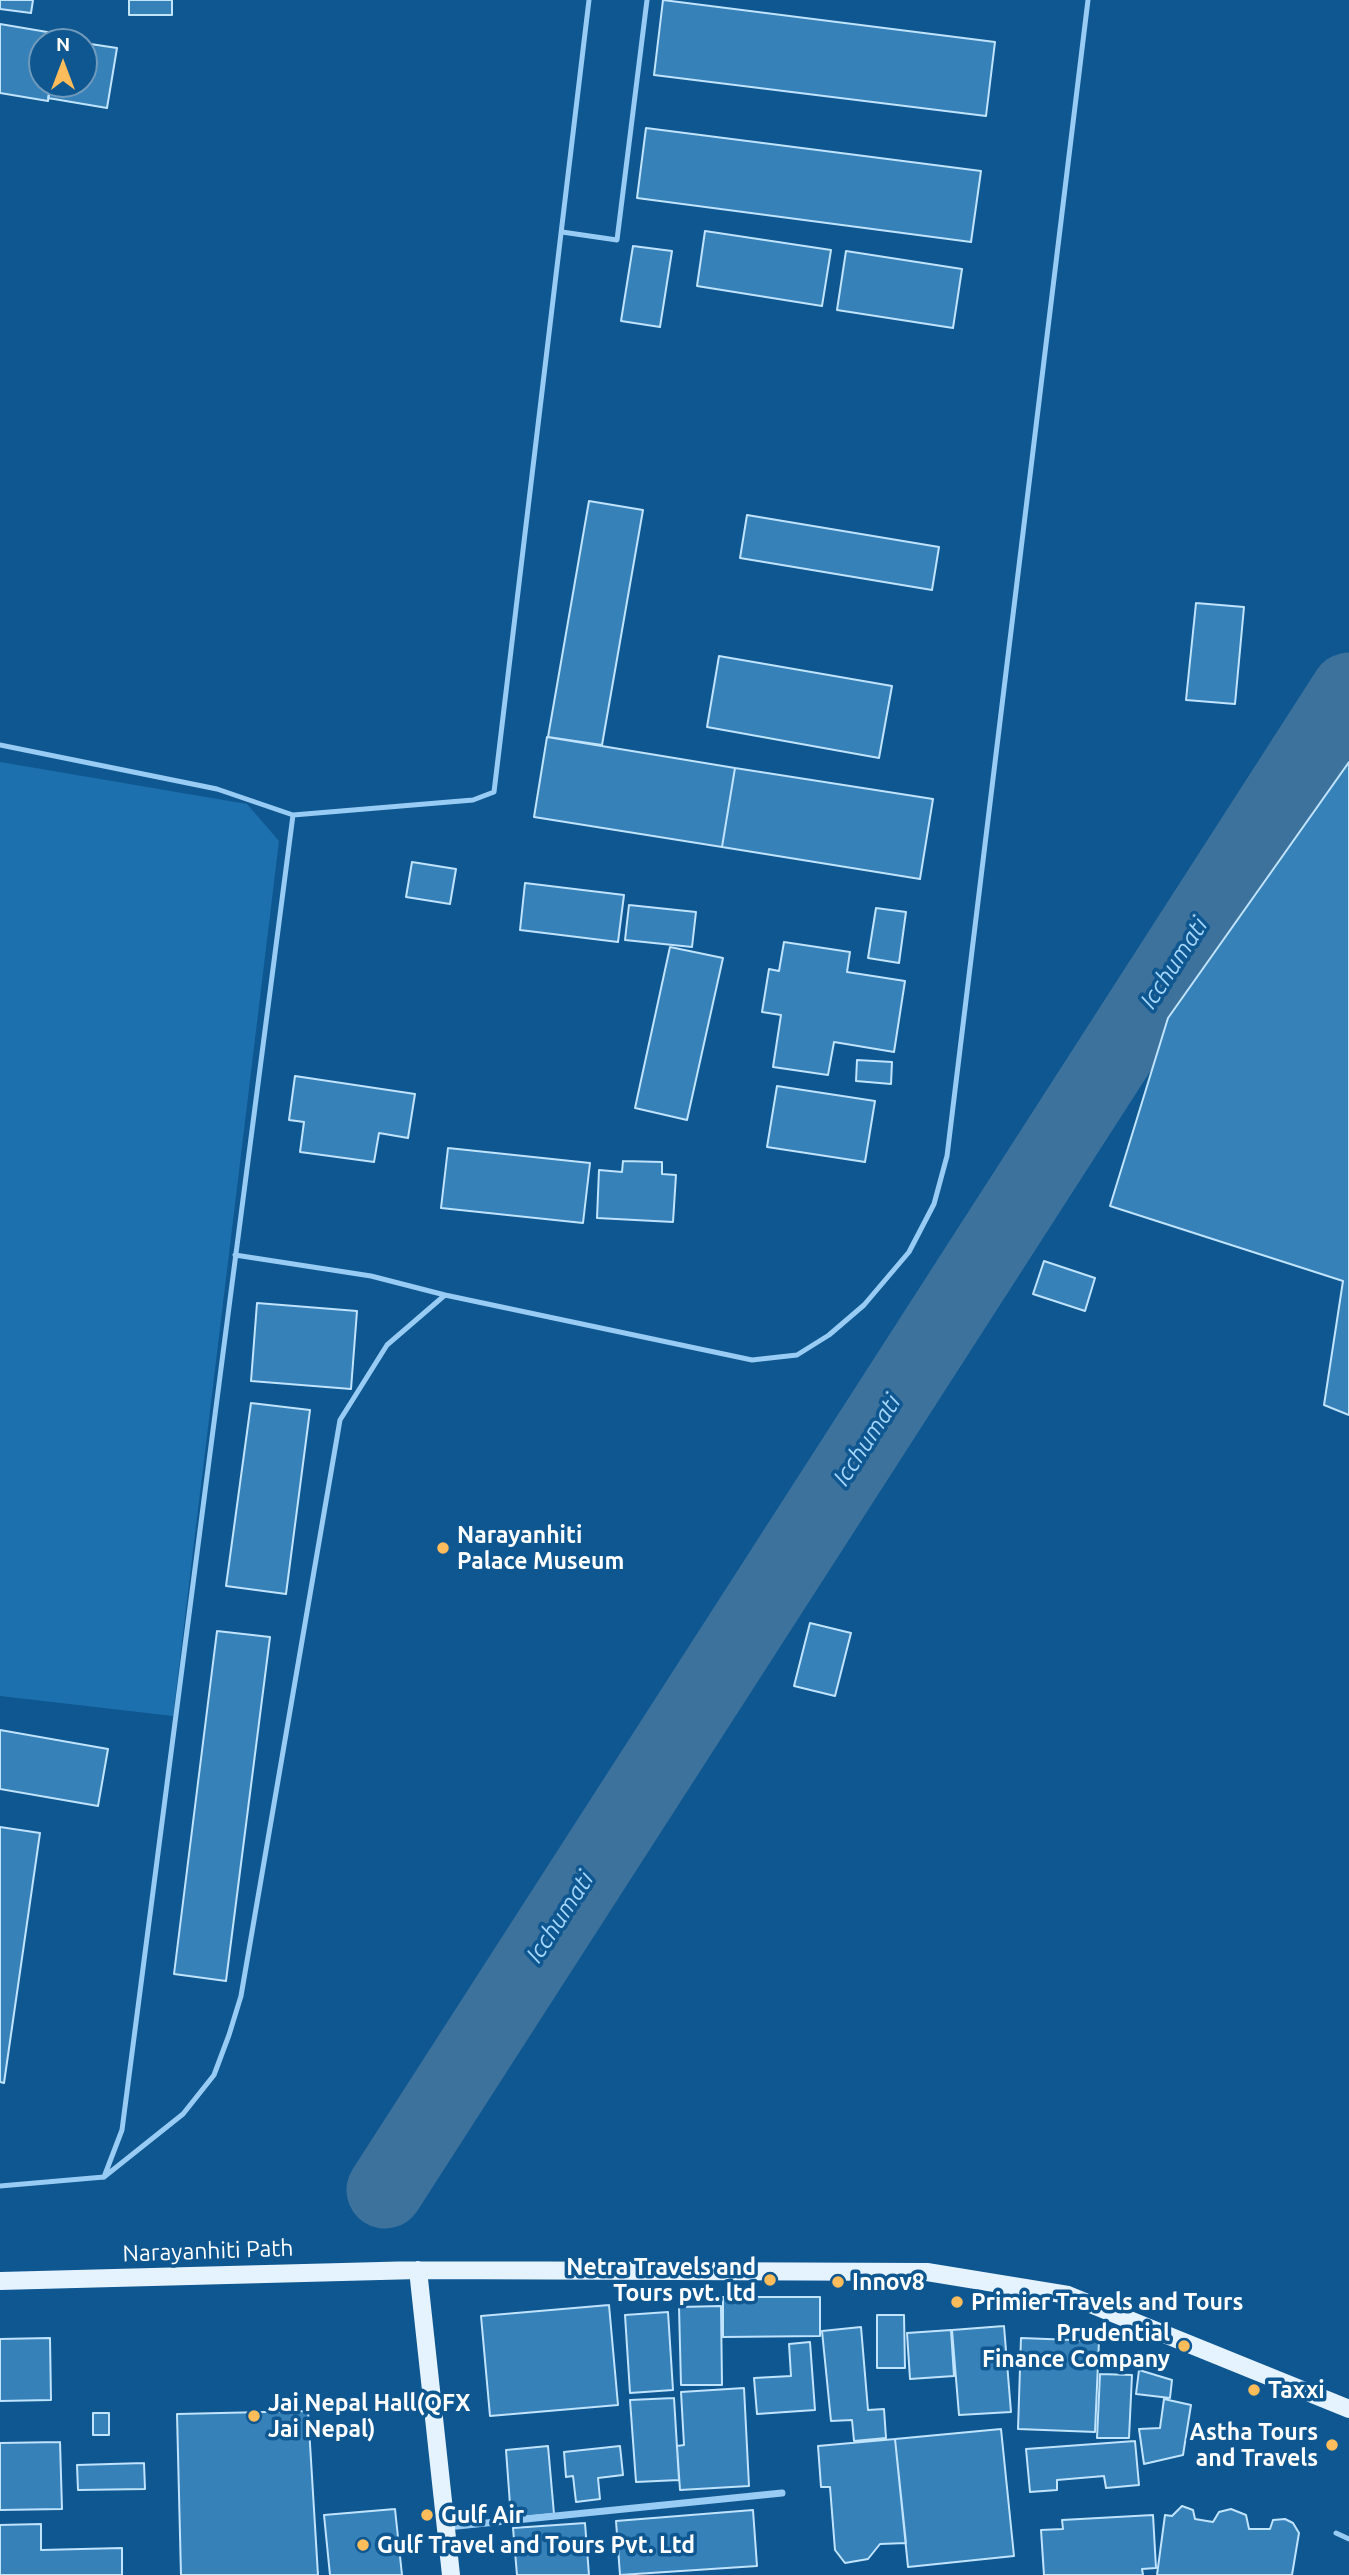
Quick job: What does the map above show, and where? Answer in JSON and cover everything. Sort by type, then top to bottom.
[{"type":"main road","name":"Narayanhiti Path","points":[[0,2281],[418,2270],[927,2272],[1068,2295],[1349,2410]]},
{"type":"main road","points":[[418,2270],[451,2575]]},
{"type":"street","points":[[447,2527],[782,2493]]},
{"type":"lane","points":[[0,745],[217,789],[293,815],[473,800],[494,792],[589,0]]},
{"type":"lane","points":[[562,232],[617,240],[647,0]]},
{"type":"lane","points":[[235,1255],[371,1276],[445,1295],[752,1360],[797,1355],[829,1335],[864,1306],[909,1252],[934,1204],[947,1156],[1088,0]]},
{"type":"lane","points":[[104,2177],[122,2130],[293,815]]},
{"type":"lane","points":[[0,2186],[104,2177],[183,2115],[214,2075],[241,1996],[340,1420],[387,1345],[445,1295]]},
{"type":"lane","points":[[1336,2533],[1349,2539]]},
{"type":"shaded area","points":[[0,762],[247,804],[279,841],[173,1716],[0,1696]]},
{"type":"building","points":[[0,0],[33,0],[31,13],[0,9]]},
{"type":"building","points":[[129,0],[172,0],[172,15],[129,15]]},
{"type":"building","points":[[663,0],[995,42],[986,116],[654,75]]},
{"type":"building","points":[[0,24],[28,29],[28,98],[0,93]]},
{"type":"building","points":[[98,45],[117,48],[107,108],[48,98],[98,98]]},
{"type":"building","points":[[646,128],[981,171],[971,242],[637,198]]},
{"type":"building","points":[[705,231],[831,250],[822,306],[697,286]]},
{"type":"building","points":[[633,246],[672,251],[660,327],[621,321]]},
{"type":"building","points":[[846,251],[962,269],[953,328],[837,310]]},
{"type":"building","points":[[589,501],[643,510],[602,745],[548,737]]},
{"type":"building","points":[[747,515],[939,547],[932,590],[740,558]]},
{"type":"building","points":[[1196,603],[1244,607],[1235,704],[1186,700]]},
{"type":"building","points":[[719,656],[892,686],[879,758],[707,727]]},
{"type":"building","points":[[547,737],[735,768],[722,847],[534,817]]},
{"type":"building","points":[[1349,762],[1349,1415],[1324,1405],[1343,1281],[1110,1206],[1168,1018]]},
{"type":"building","points":[[735,768],[933,799],[920,879],[722,847]]},
{"type":"building","points":[[412,862],[456,869],[450,904],[406,897]]},
{"type":"building","points":[[525,883],[624,895],[618,942],[520,930]]},
{"type":"building","points":[[629,905],[696,912],[692,947],[625,940]]},
{"type":"building","points":[[876,908],[906,912],[899,963],[868,958]]},
{"type":"building","points":[[784,942],[850,952],[847,972],[905,981],[894,1052],[834,1042],[828,1075],[773,1067],[781,1015],[762,1012],[769,969],[779,971]]},
{"type":"building","points":[[670,947],[723,958],[687,1120],[635,1108]]},
{"type":"building","points":[[857,1060],[892,1062],[891,1084],[856,1081]]},
{"type":"building","points":[[295,1076],[415,1094],[408,1138],[379,1133],[374,1162],[300,1152],[304,1122],[289,1120]]},
{"type":"building","points":[[777,1086],[875,1101],[865,1162],[767,1147]]},
{"type":"building","points":[[448,1148],[590,1163],[583,1223],[441,1208]]},
{"type":"building","points":[[623,1161],[662,1162],[662,1174],[676,1175],[673,1222],[597,1218],[599,1170],[622,1172]]},
{"type":"building","points":[[1044,1261],[1095,1278],[1085,1311],[1033,1294]]},
{"type":"building","points":[[257,1303],[357,1311],[351,1389],[251,1381]]},
{"type":"building","points":[[251,1403],[310,1410],[286,1594],[226,1586]]},
{"type":"building","points":[[810,1623],[851,1633],[835,1696],[794,1686]]},
{"type":"building","points":[[217,1631],[270,1637],[226,1981],[174,1974]]},
{"type":"building","points":[[0,1730],[108,1749],[98,1806],[0,1789]]},
{"type":"building","points":[[0,1827],[40,1833],[4,2083],[0,2082]]},
{"type":"building","points":[[723,2297],[820,2297],[820,2336],[723,2337]]},
{"type":"building","points":[[609,2305],[618,2405],[490,2416],[481,2316]]},
{"type":"building","points":[[721,2306],[722,2385],[681,2385],[679,2307]]},
{"type":"building","points":[[668,2312],[673,2390],[630,2393],[625,2315]]},
{"type":"building","points":[[877,2315],[904,2315],[905,2368],[877,2368]]},
{"type":"building","points":[[1004,2326],[1011,2412],[959,2415],[952,2330]]},
{"type":"building","points":[[861,2327],[868,2410],[884,2409],[886,2438],[854,2441],[852,2420],[831,2421],[822,2331]]},
{"type":"building","points":[[951,2330],[954,2376],[910,2379],[907,2333]]},
{"type":"building","points":[[50,2338],[51,2400],[0,2401],[0,2339]]},
{"type":"building","points":[[1021,2338],[1099,2341],[1095,2432],[1018,2429]]},
{"type":"building","points":[[810,2342],[815,2410],[757,2414],[754,2378],[791,2376],[789,2344]]},
{"type":"building","points":[[1139,2370],[1172,2380],[1170,2398],[1136,2394]]},
{"type":"building","points":[[1100,2374],[1132,2375],[1129,2438],[1097,2438]]},
{"type":"building","points":[[744,2388],[749,2486],[680,2490],[677,2446],[684,2445],[681,2392]]},
{"type":"building","points":[[674,2398],[679,2480],[636,2482],[630,2400]]},
{"type":"building","points":[[1164,2399],[1191,2405],[1183,2455],[1144,2464],[1139,2429],[1160,2428]]},
{"type":"building","points":[[308,2411],[318,2575],[181,2575],[177,2414]]},
{"type":"building","points":[[93,2413],[109,2413],[109,2435],[93,2435]]},
{"type":"building","points":[[1001,2429],[1014,2556],[908,2567],[895,2439]]},
{"type":"building","points":[[895,2439],[906,2543],[880,2544],[868,2559],[845,2563],[835,2550],[830,2487],[821,2487],[818,2446]]},
{"type":"building","points":[[1135,2441],[1139,2485],[1106,2488],[1104,2476],[1057,2480],[1057,2490],[1030,2492],[1026,2449]]},
{"type":"building","points":[[60,2442],[62,2509],[0,2510],[0,2443]]},
{"type":"building","points":[[548,2446],[554,2514],[511,2518],[506,2450]]},
{"type":"building","points":[[620,2446],[623,2475],[598,2478],[600,2499],[576,2502],[573,2476],[566,2477],[564,2452]]},
{"type":"building","points":[[144,2463],[145,2489],[78,2490],[77,2465]]},
{"type":"building","points":[[1182,2506],[1193,2510],[1195,2519],[1213,2522],[1219,2512],[1231,2509],[1246,2515],[1249,2529],[1270,2529],[1273,2520],[1285,2519],[1293,2523],[1299,2533],[1292,2575],[1157,2575],[1165,2515],[1172,2516]]},
{"type":"building","name":"Gulf Travel and Tours Pvt. Ltd","points":[[395,2509],[402,2575],[330,2575],[324,2515]]},
{"type":"building","points":[[753,2510],[757,2566],[620,2575],[616,2521]]},
{"type":"building","points":[[1153,2515],[1156,2568],[1142,2569],[1143,2575],[1044,2575],[1041,2530],[1063,2529],[1062,2520]]},
{"type":"building","points":[[585,2523],[589,2575],[517,2575],[513,2528]]},
{"type":"building","points":[[41,2524],[41,2550],[122,2548],[122,2575],[0,2575],[0,2525]]},
{"type":"waterway","name":"Icchumati","points":[[385,2190],[1349,691]]},
{"type":"place","name":"Narayanhiti Palace Museum","points":[[443,1548]]},
{"type":"place","name":"Netra Travels and Tours pvt. ltd","points":[[770,2280]]},
{"type":"place","name":"Innov8","points":[[838,2282]]},
{"type":"place","name":"Primier Travels and Tours","points":[[957,2302]]},
{"type":"place","name":"Prudential Finance Company","points":[[1184,2346]]},
{"type":"place","name":"Taxxi","points":[[1254,2390]]},
{"type":"place","name":"Jai Nepal Hall(QFX Jai Nepal)","points":[[254,2416]]},
{"type":"place","name":"Astha Tours and Travels","points":[[1332,2445]]},
{"type":"place","name":"Gulf Air","points":[[427,2515]]},
{"type":"place","name":"Gulf Travel and Tours Pvt. Ltd","points":[[363,2545]]}]
